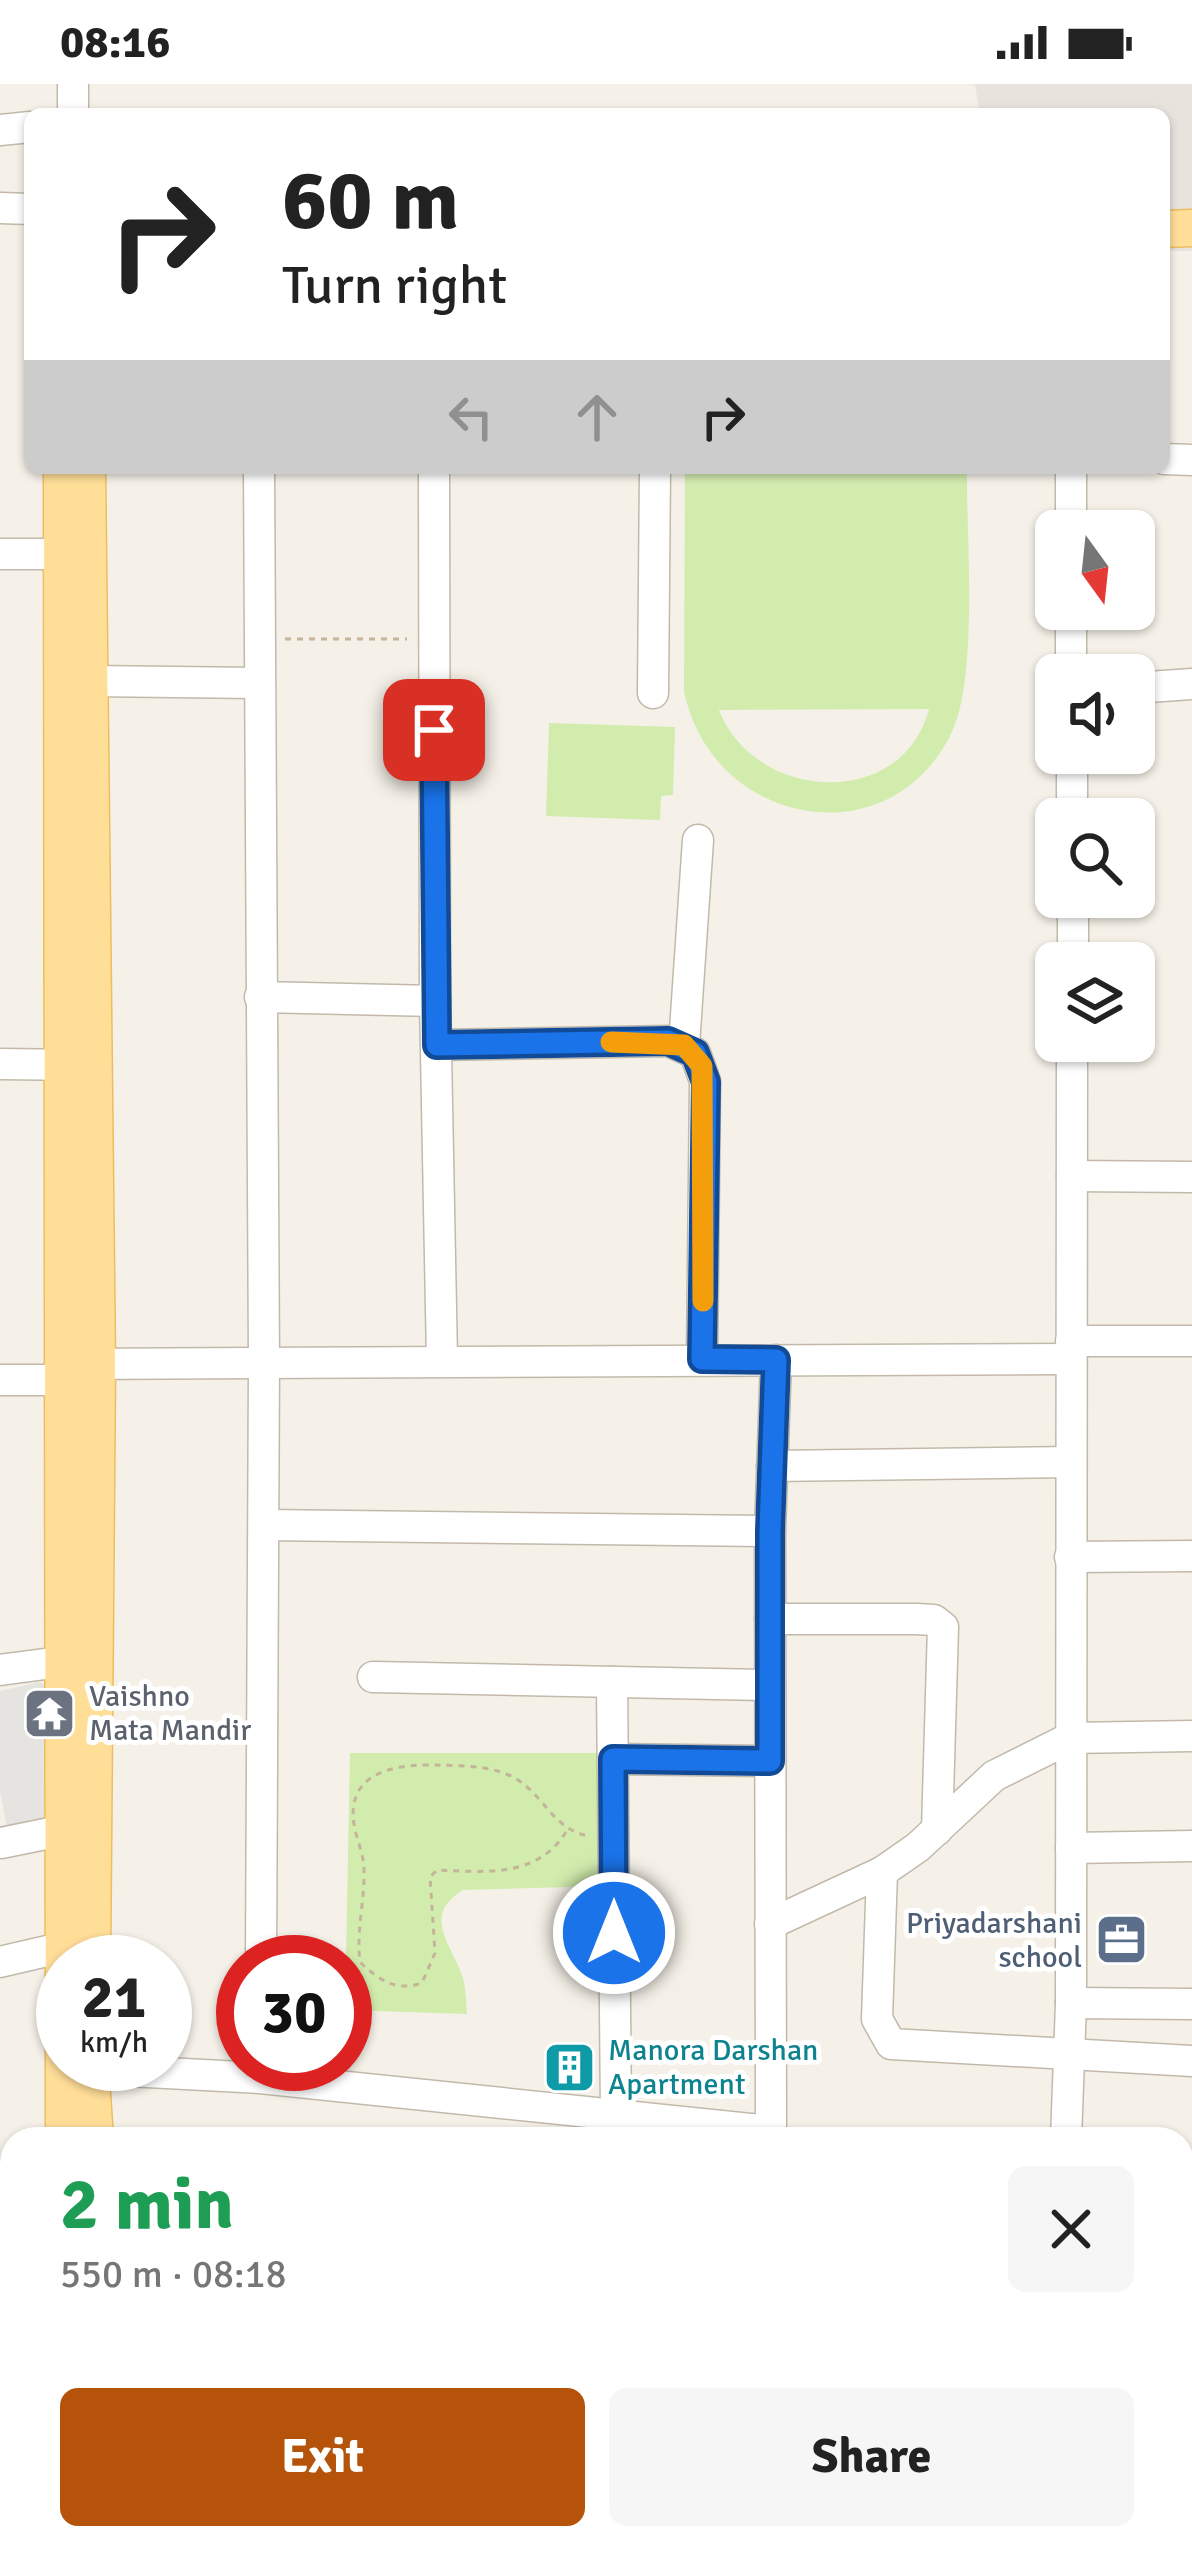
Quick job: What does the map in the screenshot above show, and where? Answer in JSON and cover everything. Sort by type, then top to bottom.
[{"type":"main road","points":[[63,474],[91,681],[79,1065]]},
{"type":"main road","points":[[76,1935],[76,554],[86,474]]},
{"type":"main road","points":[[73,1935],[60,1831],[79,1660]]},
{"type":"main road","points":[[65,2127],[67,2091]]},
{"type":"main road","points":[[92,2091],[94,2127]]},
{"type":"street","points":[[259,474],[264,1363],[261,1935]]},
{"type":"street","points":[[434,474],[435,1001],[442,1360]]},
{"type":"street","points":[[653,694],[655,474]]},
{"type":"street","points":[[1072,474],[1072,510]]},
{"type":"street","points":[[0,554],[76,554]]},
{"type":"street","points":[[91,681],[259,682]]},
{"type":"street","points":[[1155,687],[1192,684]]},
{"type":"street","points":[[684,1045],[698,840]]},
{"type":"street","points":[[260,997],[435,1001]]},
{"type":"street","points":[[437,1045],[684,1045],[695,1053],[706,1082],[702,1359]]},
{"type":"street","points":[[1067,2127],[1071,2003],[1072,1062]]},
{"type":"street","points":[[0,1064],[79,1065]]},
{"type":"street","points":[[1072,1175],[1192,1178]]},
{"type":"street","points":[[0,1380],[77,1370],[264,1363],[776,1360],[1192,1341]]},
{"type":"street","points":[[771,2127],[770,1531],[776,1360]]},
{"type":"street","points":[[772,1466],[1070,1462]]},
{"type":"street","points":[[264,1525],[770,1531]]},
{"type":"street","points":[[1070,1557],[1192,1556]]},
{"type":"street","points":[[770,1619],[916,1618],[934,1620],[943,1628],[937,1830]]},
{"type":"street","points":[[0,1670],[79,1660]]},
{"type":"street","points":[[374,1677],[770,1685]]},
{"type":"street","points":[[612,1682],[616,2116]]},
{"type":"street","points":[[770,1924],[883,1872],[994,1776],[1070,1738],[1192,1736]]},
{"type":"street","points":[[613,1759],[770,1761]]},
{"type":"street","points":[[1,1843],[60,1831]]},
{"type":"street","points":[[1070,1848],[1192,1846]]},
{"type":"street","points":[[883,1872],[877,2019],[891,2044],[1192,2061]]},
{"type":"street","points":[[0,1962],[36,1959]]},
{"type":"street","points":[[1071,2003],[1192,2004]]},
{"type":"street","points":[[372,2085],[706,2127]]},
{"type":"path","points":[[259,639],[434,639]]},
{"type":"path","points":[[566,1832],[554,1851],[536,1863],[472,1874],[437,1870],[430,1877],[435,1952],[422,1983],[408,1988],[387,1984],[360,1962],[357,1920],[364,1868],[353,1820],[354,1798],[360,1783],[374,1774],[412,1765],[496,1771],[517,1779],[566,1832],[614,1841]]},
{"type":"shaded area","points":[[968,84],[1192,84],[1192,251],[1170,251],[1170,108],[979,108],[975,85]]},
{"type":"shaded area","points":[[39,1682],[52,1688],[56,1828],[8,1834],[0,1791],[0,1691]]},
{"type":"green space","points":[[685,474],[967,474],[965,678],[951,734],[923,774],[886,800],[846,812],[804,810],[764,797],[728,772],[701,737],[684,691]],"holes":[[[929,709],[914,742],[890,765],[860,779],[827,782],[794,777],[763,763],[737,740],[719,710]]]},
{"type":"green space","points":[[549,723],[675,727],[673,795],[661,796],[660,820],[546,816]]},
{"type":"green space","points":[[350,1753],[603,1753],[605,1886],[463,1890],[444,1909],[443,1930],[463,1980],[467,2014],[372,2011],[372,1935],[346,1935]]},
{"type":"slow traffic","points":[[611,1042],[684,1045],[702,1066],[706,1082],[703,1301]]},
{"type":"place","name":"Vaishno Mata Mandir","points":[[50,1713]]},
{"type":"place","name":"Priyadarshani school","points":[[1121,1940]]},
{"type":"place","name":"Manora Darshan Apartment","points":[[569,2067]]},
{"type":"route","points":[[434,730],[437,1045],[668,1041],[695,1053],[706,1082],[702,1359],[776,1360],[770,1761],[613,1759],[614,1933]]}]
